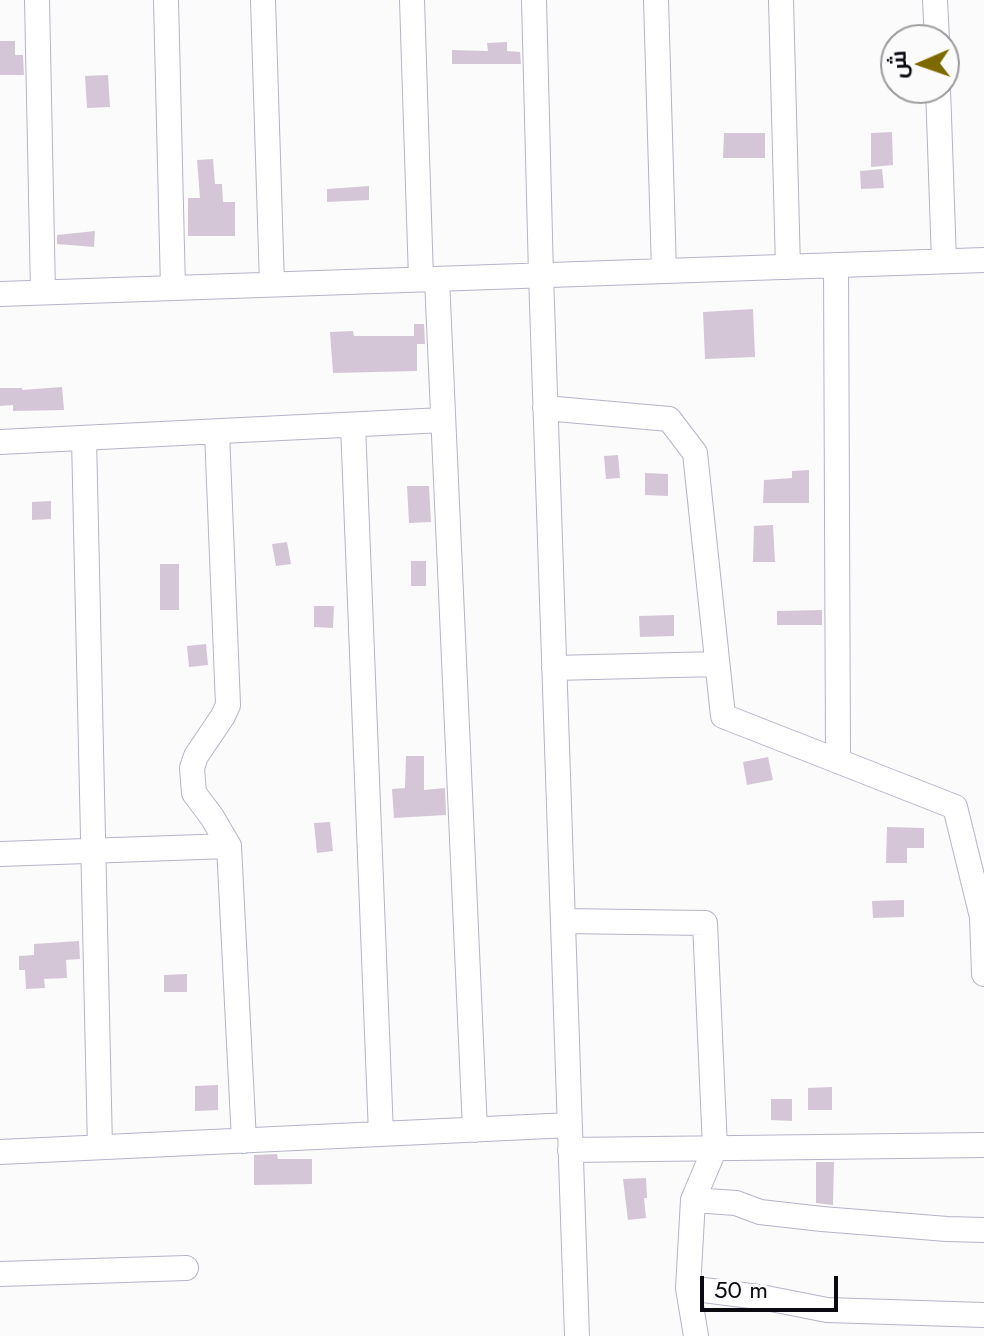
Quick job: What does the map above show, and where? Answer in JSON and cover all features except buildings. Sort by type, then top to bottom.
[{"type":"street","points":[[37,0],[43,292]]},
{"type":"street","points":[[166,0],[173,288]]},
{"type":"street","points":[[263,0],[272,284]]},
{"type":"street","points":[[412,0],[429,279],[443,420],[475,1130]]},
{"type":"street","points":[[534,0],[577,1336]]},
{"type":"street","points":[[656,0],[664,271]]},
{"type":"street","points":[[781,0],[788,267]]},
{"type":"street","points":[[935,0],[936,24]]},
{"type":"street","points":[[939,104],[944,261]]},
{"type":"street","points":[[0,294],[984,260]]},
{"type":"street","points":[[836,265],[838,761]]},
{"type":"street","points":[[545,408],[669,419],[695,453],[723,716],[955,807],[982,917],[984,974]]},
{"type":"street","points":[[0,442],[443,420]]},
{"type":"street","points":[[353,425],[381,1134]]},
{"type":"street","points":[[217,432],[228,705],[196,756],[192,768],[194,793],[229,846],[244,1141]]},
{"type":"street","points":[[84,438],[100,1147]]},
{"type":"street","points":[[554,668],[717,664]]},
{"type":"street","points":[[0,854],[229,846]]},
{"type":"street","points":[[563,921],[705,923],[715,1148],[693,1200],[688,1288],[696,1336]]},
{"type":"street","points":[[0,1152],[570,1125]]},
{"type":"street","points":[[570,1150],[984,1145]]},
{"type":"street","points":[[693,1200],[736,1203],[760,1212],[822,1219],[984,1230]]},
{"type":"street","points":[[0,1274],[186,1268]]},
{"type":"street","points":[[688,1288],[827,1310],[984,1315]]}]
